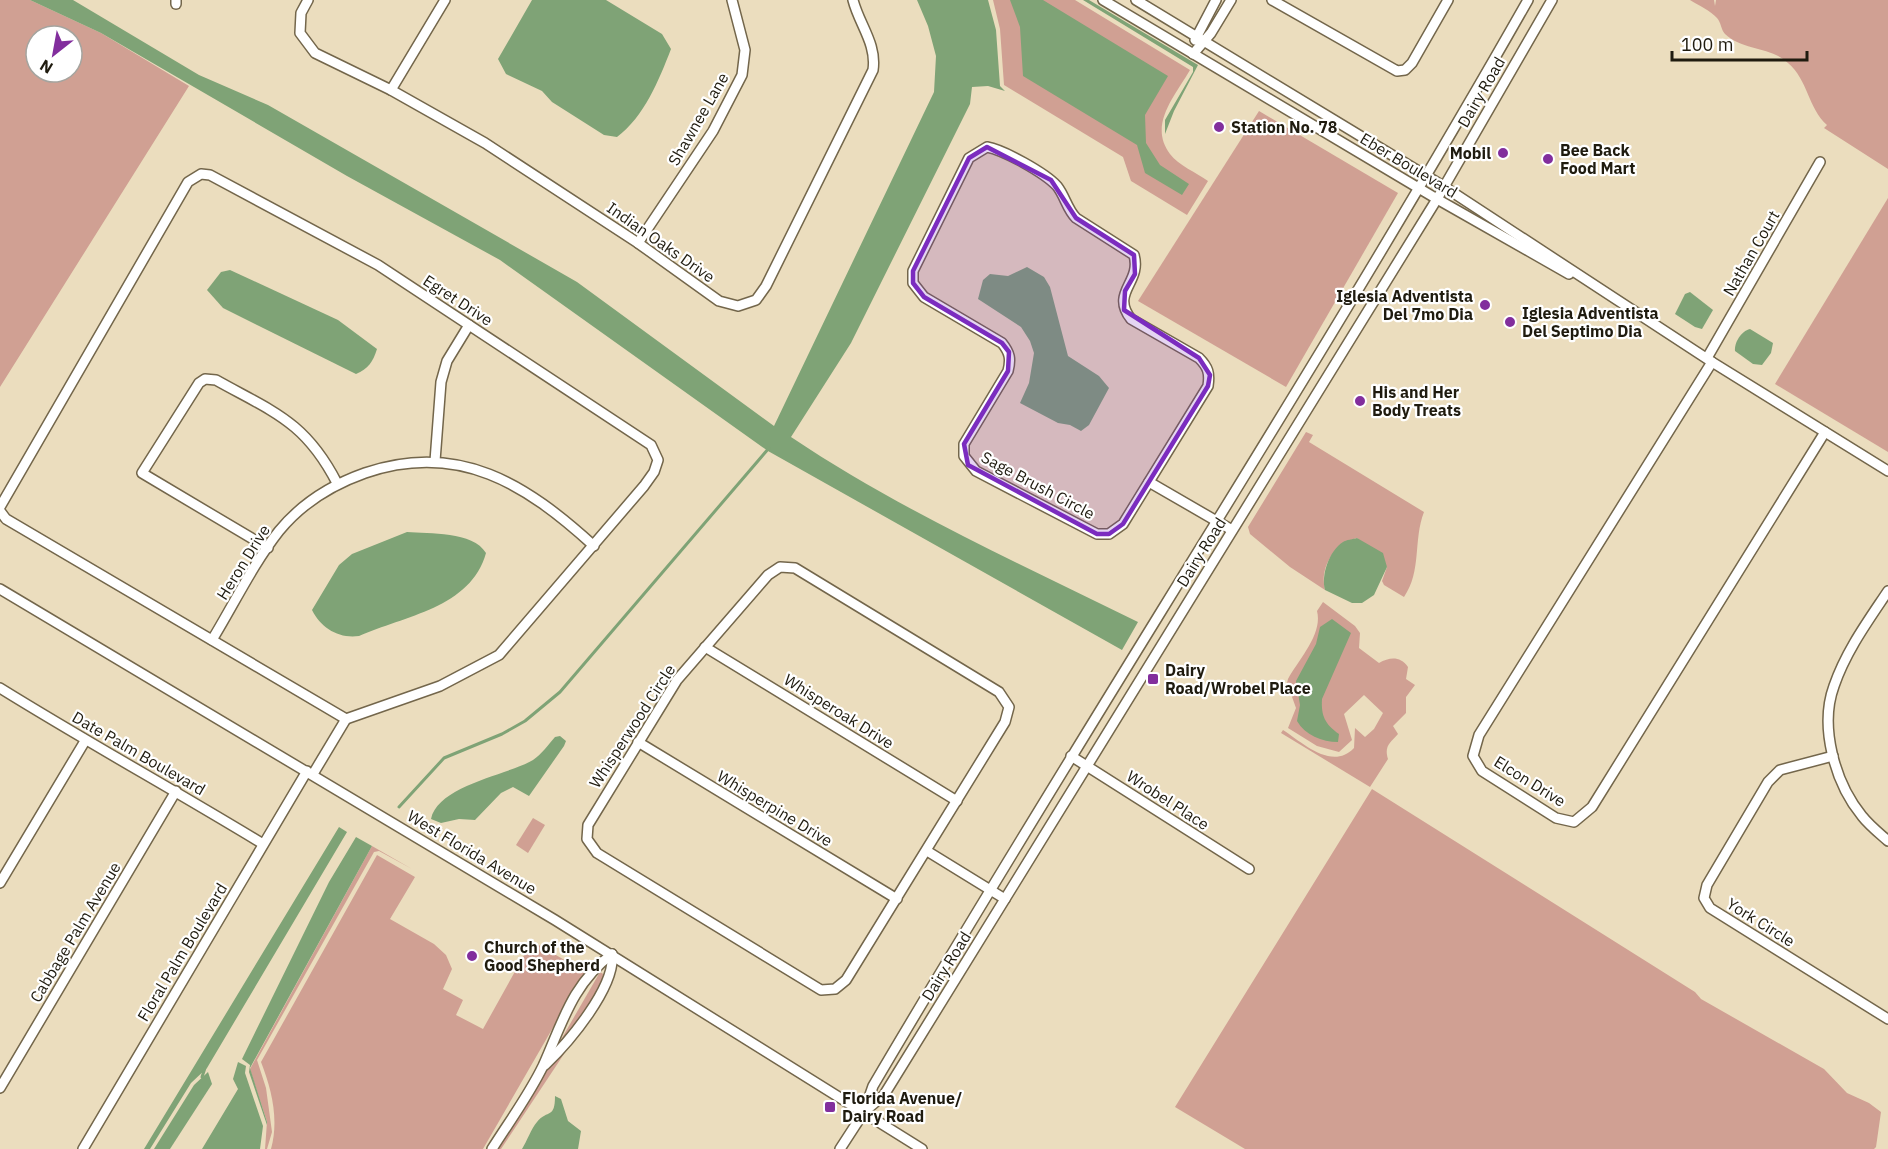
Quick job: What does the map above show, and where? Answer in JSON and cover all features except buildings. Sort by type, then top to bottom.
[{"type":"street","name":"Indian Oaks Drive","points":[[308,0],[301,13],[300,33],[315,53],[391,90],[485,143],[638,243],[719,301],[738,306],[756,300],[766,286],[873,70],[875,58],[872,44],[858,18],[853,0]]},
{"type":"street","points":[[391,90],[445,0]]},
{"type":"street","name":"Shawnee Lane","points":[[638,243],[713,130],[742,75],[745,50],[732,0]]},
{"type":"street","name":"Eber Boulevard","points":[[1103,0],[1437,199],[1640,315]]},
{"type":"street","name":"Eber Boulevard","points":[[1136,0],[1443,186],[1710,360],[1888,471]]},
{"type":"street","points":[[1193,54],[1195,36],[1216,0]]},
{"type":"street","points":[[1193,54],[1205,41],[1231,0]]},
{"type":"street","points":[[1272,0],[1389,69],[1397,71],[1405,70],[1412,63],[1448,0]]},
{"type":"street","name":"Dairy Road","points":[[840,1149],[864,1112],[873,1086],[989,888],[1428,177],[1528,0]]},
{"type":"street","name":"Dairy Road","points":[[864,1112],[884,1095],[1437,199],[1552,0]]},
{"type":"street","name":"Sage Brush Circle","points":[[987,147],[999,149],[1051,180],[1059,188],[1070,211],[1077,218],[1134,255],[1135,274],[1122,300],[1124,310],[1131,318],[1199,358],[1206,365],[1210,375],[1208,386],[1149,482],[1118,530],[1109,534],[1097,534],[968,465],[964,456],[964,444],[1008,371],[1011,360],[1009,352],[1002,344],[924,297],[913,283],[913,271],[969,158],[976,152],[987,147]]},
{"type":"street","name":"Nathan Court","points":[[1710,360],[1821,162]]},
{"type":"street","name":"Egret Drive","points":[[201,174],[210,176],[378,265],[469,325],[651,445],[658,460],[654,472],[594,546],[499,655],[440,686],[346,719],[6,519],[0,509],[188,182],[201,174]]},
{"type":"street","points":[[435,461],[441,382],[447,361],[469,325]]},
{"type":"street","name":"Elcon Drive","points":[[1710,360],[1479,735],[1473,756],[1482,771],[1547,812],[1557,818],[1574,822],[1592,807],[1825,432]]},
{"type":"street","points":[[268,548],[142,473],[199,383],[205,379],[216,380],[296,426],[322,455],[337,483]]},
{"type":"street","name":"Heron Drive","points":[[212,640],[280,530],[308,502],[337,483],[387,465],[435,461],[471,467],[502,479],[559,514],[594,546]]},
{"type":"street","points":[[1149,482],[1232,530]]},
{"type":"street","name":"Whisperwood Circle","points":[[780,567],[795,568],[999,692],[1009,707],[1005,722],[897,899],[846,980],[835,990],[821,990],[597,853],[587,838],[588,825],[638,742],[678,680],[768,575],[780,567]]},
{"type":"street","name":"West Florida Avenue","points":[[0,589],[612,954],[922,1149]]},
{"type":"street","points":[[1888,591],[1847,654],[1833,688],[1828,723],[1833,756],[1845,787],[1861,815],[1888,841]]},
{"type":"street","name":"Whisperoak Drive","points":[[705,647],[957,801]]},
{"type":"street","name":"Date Palm Boulevard","points":[[0,688],[85,741],[176,791],[263,844]]},
{"type":"street","points":[[310,772],[346,719]]},
{"type":"street","points":[[0,883],[85,741]]},
{"type":"street","name":"Whisperpine Drive","points":[[638,742],[897,899]]},
{"type":"street","name":"Wrobel Place","points":[[1071,756],[1249,869]]},
{"type":"street","name":"York Circle","points":[[1833,756],[1780,770],[1768,782],[1707,885],[1704,898],[1710,908],[1888,1019]]},
{"type":"street","name":"Floral Palm Boulevard","points":[[83,1149],[263,844],[310,772]]},
{"type":"street","name":"Cabbage Palm Avenue","points":[[0,1088],[176,791]]},
{"type":"street","points":[[927,850],[1005,899]]},
{"type":"street","points":[[492,1149],[542,1068],[560,1021],[575,995],[596,966],[612,954]]},
{"type":"street","points":[[542,1068],[558,1053],[602,990],[613,964],[612,954]]},
{"type":"highlighted area","points":[[987,147],[1051,180],[1076,218],[1134,255],[1135,274],[1125,291],[1124,310],[1199,358],[1210,375],[1208,386],[1123,524],[1109,534],[1097,534],[968,465],[964,444],[1008,371],[1009,352],[1002,343],[924,297],[913,283],[913,271],[969,158]]},
{"type":"shaded area","points":[[0,0],[30,0],[82,24],[24,24],[24,84],[84,84],[84,25],[189,86],[0,387]]},
{"type":"shaded area","points":[[30,0],[73,0],[199,75],[268,105],[577,282],[774,426],[934,92],[936,56],[928,26],[917,0],[988,0],[996,30],[1000,86],[1005,91],[988,86],[972,87],[970,104],[851,343],[791,437],[832,464],[918,512],[1138,622],[1122,650],[768,451],[500,260],[347,176],[101,33]]},
{"type":"shaded area","points":[[532,0],[606,0],[662,34],[671,49],[661,73],[643,109],[627,129],[617,137],[604,135],[552,102],[542,91],[506,74],[498,59]]},
{"type":"shaded area","points":[[993,0],[1075,0],[1190,70],[1166,111],[1162,132],[1164,143],[1173,158],[1208,181],[1187,215],[1131,181],[1123,157],[1004,85],[1000,29]]},
{"type":"shaded area","points":[[1010,0],[1043,0],[1168,76],[1145,115],[1146,143],[1160,165],[1189,184],[1182,195],[1145,173],[1137,145],[1023,76],[1020,27]]},
{"type":"shaded area","points":[[1083,0],[1089,0],[1198,65],[1174,111],[1165,134],[1165,120],[1193,72],[1193,67]]},
{"type":"shaded area","points":[[1690,0],[1714,0],[1715,6],[1716,0],[1888,0],[1888,169],[1824,128],[1827,125],[1816,111],[1800,77],[1788,63],[1773,54],[1732,39],[1724,32],[1714,15]]},
{"type":"shaded area","points":[[1259,111],[1398,193],[1286,387],[1138,301]]},
{"type":"shaded area","points":[[1888,198],[1888,452],[1775,384]]},
{"type":"shaded area","points":[[1027,267],[1044,277],[1050,287],[1068,356],[1099,376],[1109,388],[1089,425],[1081,431],[1070,425],[1058,423],[1020,403],[1029,383],[1034,353],[1030,341],[1021,327],[978,299],[983,280],[990,274],[1008,276]]},
{"type":"shaded area","points":[[230,270],[338,320],[377,349],[372,361],[364,370],[356,374],[223,308],[207,290],[221,272]]},
{"type":"shaded area","points":[[1690,292],[1713,310],[1702,329],[1675,314],[1685,294]]},
{"type":"shaded area","points":[[1750,329],[1773,343],[1771,353],[1762,365],[1753,364],[1735,351],[1739,338]]},
{"type":"shaded area","points":[[1306,432],[1313,435],[1309,442],[1424,512],[1413,577],[1404,597],[1384,585],[1382,581],[1387,567],[1357,538],[1342,545],[1330,557],[1324,573],[1325,590],[1290,567],[1250,534],[1248,527]]},
{"type":"shaded area","points":[[407,532],[461,537],[480,546],[486,553],[478,572],[466,586],[434,608],[359,636],[338,634],[320,622],[312,610],[339,565],[352,554]]},
{"type":"shaded area","points":[[1357,538],[1383,553],[1387,567],[1374,595],[1362,603],[1352,603],[1325,590],[1324,577],[1330,557],[1338,546]]},
{"type":"shaded area","points":[[1323,602],[1355,626],[1360,633],[1359,648],[1379,663],[1391,659],[1402,661],[1408,667],[1406,679],[1415,685],[1406,697],[1406,713],[1393,726],[1398,734],[1387,748],[1388,759],[1370,787],[1281,733],[1283,730],[1308,747],[1327,756],[1336,757],[1354,748],[1355,728],[1365,737],[1374,729],[1383,713],[1364,695],[1344,714],[1352,740],[1339,752],[1317,746],[1288,728],[1296,708],[1287,683],[1288,679],[1317,629],[1317,611]]},
{"type":"shaded area","points":[[1332,619],[1351,633],[1322,699],[1323,715],[1330,727],[1339,734],[1338,742],[1314,737],[1297,721],[1300,705],[1296,681],[1316,644],[1320,627]]},
{"type":"shaded area","points":[[560,736],[566,741],[564,746],[529,796],[513,787],[501,793],[475,820],[459,819],[441,823],[431,819],[436,807],[446,798],[475,782],[533,760],[555,737]]},
{"type":"shaded area","points":[[1372,789],[1695,992],[1701,999],[1824,1069],[1847,1093],[1869,1103],[1881,1112],[1876,1147],[1874,1149],[1245,1149],[1175,1107]]},
{"type":"shaded area","points":[[533,818],[545,825],[528,853],[516,845]]},
{"type":"shaded area","points":[[339,827],[347,832],[207,1068],[191,1083],[150,1149],[144,1149]]},
{"type":"shaded area","points":[[356,837],[372,846],[250,1068],[267,1125],[249,1072],[250,1065],[242,1059],[329,882]]},
{"type":"shaded area","points":[[372,846],[412,869],[379,851],[374,852],[257,1060],[266,1088],[272,1132],[267,1149],[265,1149],[267,1122],[250,1069]]},
{"type":"shaded area","points":[[377,855],[415,877],[390,919],[434,944],[446,955],[452,969],[443,989],[463,1000],[456,1015],[483,1029],[532,941],[585,972],[483,1149],[271,1149],[274,1127],[273,1105],[261,1062]]},
{"type":"shaded area","points":[[600,972],[613,980],[501,1149],[498,1149]]},
{"type":"shaded area","points":[[238,1062],[246,1066],[245,1073],[263,1126],[260,1149],[202,1149],[238,1089],[233,1079]]},
{"type":"shaded area","points":[[208,1072],[212,1084],[170,1149],[154,1149],[194,1085]]},
{"type":"shaded area","points":[[555,1096],[561,1099],[568,1121],[581,1131],[578,1149],[522,1149],[537,1122],[554,1108]]},
{"type":"waterway","points":[[399,807],[444,758],[502,734],[525,721],[560,692],[769,448]]},
{"type":"waterway","points":[[202,1077],[205,1068]]},
{"type":"place","name":"Station No. 78","points":[[1219,127]]},
{"type":"place","name":"Mobil","points":[[1503,153]]},
{"type":"place","name":"Bee Back Food Mart","points":[[1548,159]]},
{"type":"place","name":"Iglesia Adventista Del 7mo Dia","points":[[1485,305]]},
{"type":"place","name":"Iglesia Adventista Del Septimo Dia","points":[[1510,322]]},
{"type":"place","name":"His and Her Body Treats","points":[[1360,401]]},
{"type":"place","name":"Dairy Road/Wrobel Place","points":[[1153,679]]},
{"type":"place","name":"Church of the Good Shepherd","points":[[472,956]]},
{"type":"place","name":"Florida Avenue/ Dairy Road","points":[[830,1107]]}]
